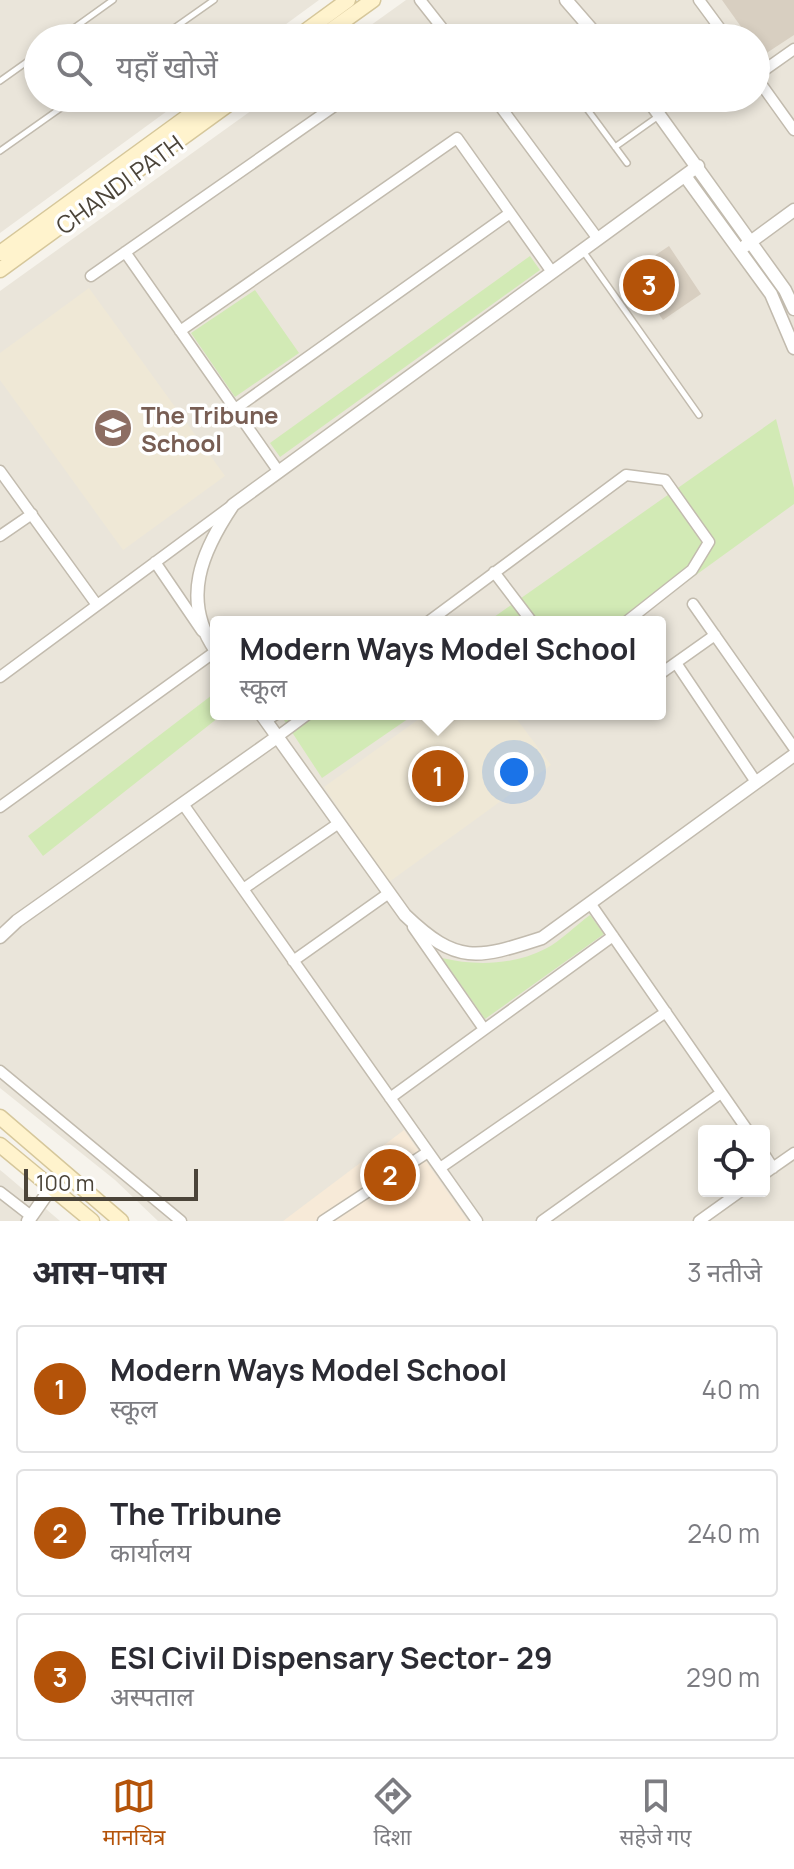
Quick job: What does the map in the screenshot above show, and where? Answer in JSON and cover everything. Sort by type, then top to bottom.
[{"type":"main road","points":[[315,24],[348,0]]},
{"type":"main road","points":[[340,24],[373,0]]},
{"type":"main road","name":"CHANDI PATH","points":[[0,253],[194,112]]},
{"type":"main road","name":"CHANDI PATH","points":[[0,270],[218,112]]},
{"type":"main road","points":[[0,1117],[121,1221]]},
{"type":"main road","points":[[0,1145],[92,1221]]},
{"type":"street","points":[[420,0],[439,24]]},
{"type":"street","points":[[566,0],[587,24]]},
{"type":"street","points":[[575,0],[591,24]]},
{"type":"street","points":[[699,0],[717,24]]},
{"type":"street","points":[[770,67],[794,49]]},
{"type":"street","points":[[770,97],[794,130]]},
{"type":"street","points":[[91,276],[326,112]]},
{"type":"street","points":[[504,112],[598,239]]},
{"type":"street","points":[[661,114],[785,290],[794,309]]},
{"type":"street","points":[[180,331],[457,138],[552,272]]},
{"type":"street","points":[[0,677],[698,166]]},
{"type":"street","points":[[685,176],[771,294],[794,348]]},
{"type":"street","points":[[739,250],[794,210]]},
{"type":"street","points":[[235,409],[510,213]]},
{"type":"street","points":[[125,252],[279,472]]},
{"type":"street","points":[[0,471],[97,605]]},
{"type":"street","points":[[436,616],[626,475],[665,480],[709,542],[692,570],[634,616]]},
{"type":"street","points":[[203,633],[198,606],[199,575],[208,542],[233,505]]},
{"type":"street","points":[[0,536],[32,514]]},
{"type":"street","points":[[155,562],[210,643]]},
{"type":"street","points":[[494,572],[527,616]]},
{"type":"street","points":[[693,604],[794,748]]},
{"type":"street","points":[[666,670],[715,635]]},
{"type":"street","points":[[0,807],[210,655]]},
{"type":"street","points":[[676,663],[756,782]]},
{"type":"street","points":[[265,720],[484,1029]]},
{"type":"street","points":[[0,937],[17,921],[300,720]]},
{"type":"street","points":[[405,915],[433,942],[464,953],[494,954],[542,938],[794,755]]},
{"type":"street","points":[[183,804],[477,1221]]},
{"type":"street","points":[[243,889],[339,823]]},
{"type":"street","points":[[293,961],[389,893]]},
{"type":"street","points":[[590,903],[744,1125]]},
{"type":"street","points":[[390,1098],[613,936]]},
{"type":"street","points":[[440,1168],[666,1012]]},
{"type":"street","points":[[0,1071],[181,1221]]},
{"type":"street","points":[[542,1221],[721,1093]]},
{"type":"street","points":[[323,1221],[428,1152]]},
{"type":"street","points":[[770,1170],[794,1153]]},
{"type":"street","points":[[0,1192],[30,1219],[51,1188]]},
{"type":"street","points":[[699,1221],[733,1197]]},
{"type":"lane","points":[[80,24],[113,0]]},
{"type":"lane","points":[[180,24],[214,0]]},
{"type":"lane","points":[[0,81],[24,64]]},
{"type":"lane","points":[[0,151],[55,112]]},
{"type":"lane","points":[[589,112],[627,163]]},
{"type":"lane","points":[[615,147],[661,114]]},
{"type":"lane","points":[[583,250],[699,415]]},
{"type":"shaded area","points":[[0,0],[319,0],[286,24],[24,24],[24,112],[166,112],[0,233]]},
{"type":"shaded area","points":[[406,0],[794,0],[794,1221],[158,1221],[115,1180],[0,1088],[0,291],[249,112],[770,112],[770,24],[373,24]]},
{"type":"shaded area","name":"The Tribune School","points":[[89,288],[225,476],[123,550],[0,380],[0,353]]},
{"type":"shaded area","points":[[418,720],[517,720],[551,765],[389,882],[324,787]]},
{"type":"shaded area","points":[[404,1130],[468,1221],[283,1221]]},
{"type":"shaded area","points":[[0,1170],[5,1174],[60,1221],[0,1221]]},
{"type":"green space","points":[[530,256],[540,270],[280,457],[270,443]]},
{"type":"green space","points":[[255,290],[299,353],[235,397],[191,333]]},
{"type":"green space","points":[[776,419],[794,488],[794,504],[639,616],[496,616]]},
{"type":"green space","points":[[210,697],[210,720],[215,720],[43,856],[28,836]]},
{"type":"green space","points":[[284,720],[406,720],[322,778]]},
{"type":"green space","points":[[590,915],[604,934],[485,1019],[442,958],[481,963],[520,958],[551,946]]},
{"type":"building","points":[[722,0],[794,0],[794,35],[770,51],[770,24],[739,24]]},
{"type":"building","points":[[669,246],[701,294],[663,320],[630,272]]},
{"type":"place","name":"ESI Civil Dispensary Sector- 29","points":[[649,285]]},
{"type":"place","name":"The Tribune School","points":[[113,428]]},
{"type":"place","name":"Modern Ways Model School","points":[[438,776]]},
{"type":"place","name":"The Tribune","points":[[390,1175]]}]
